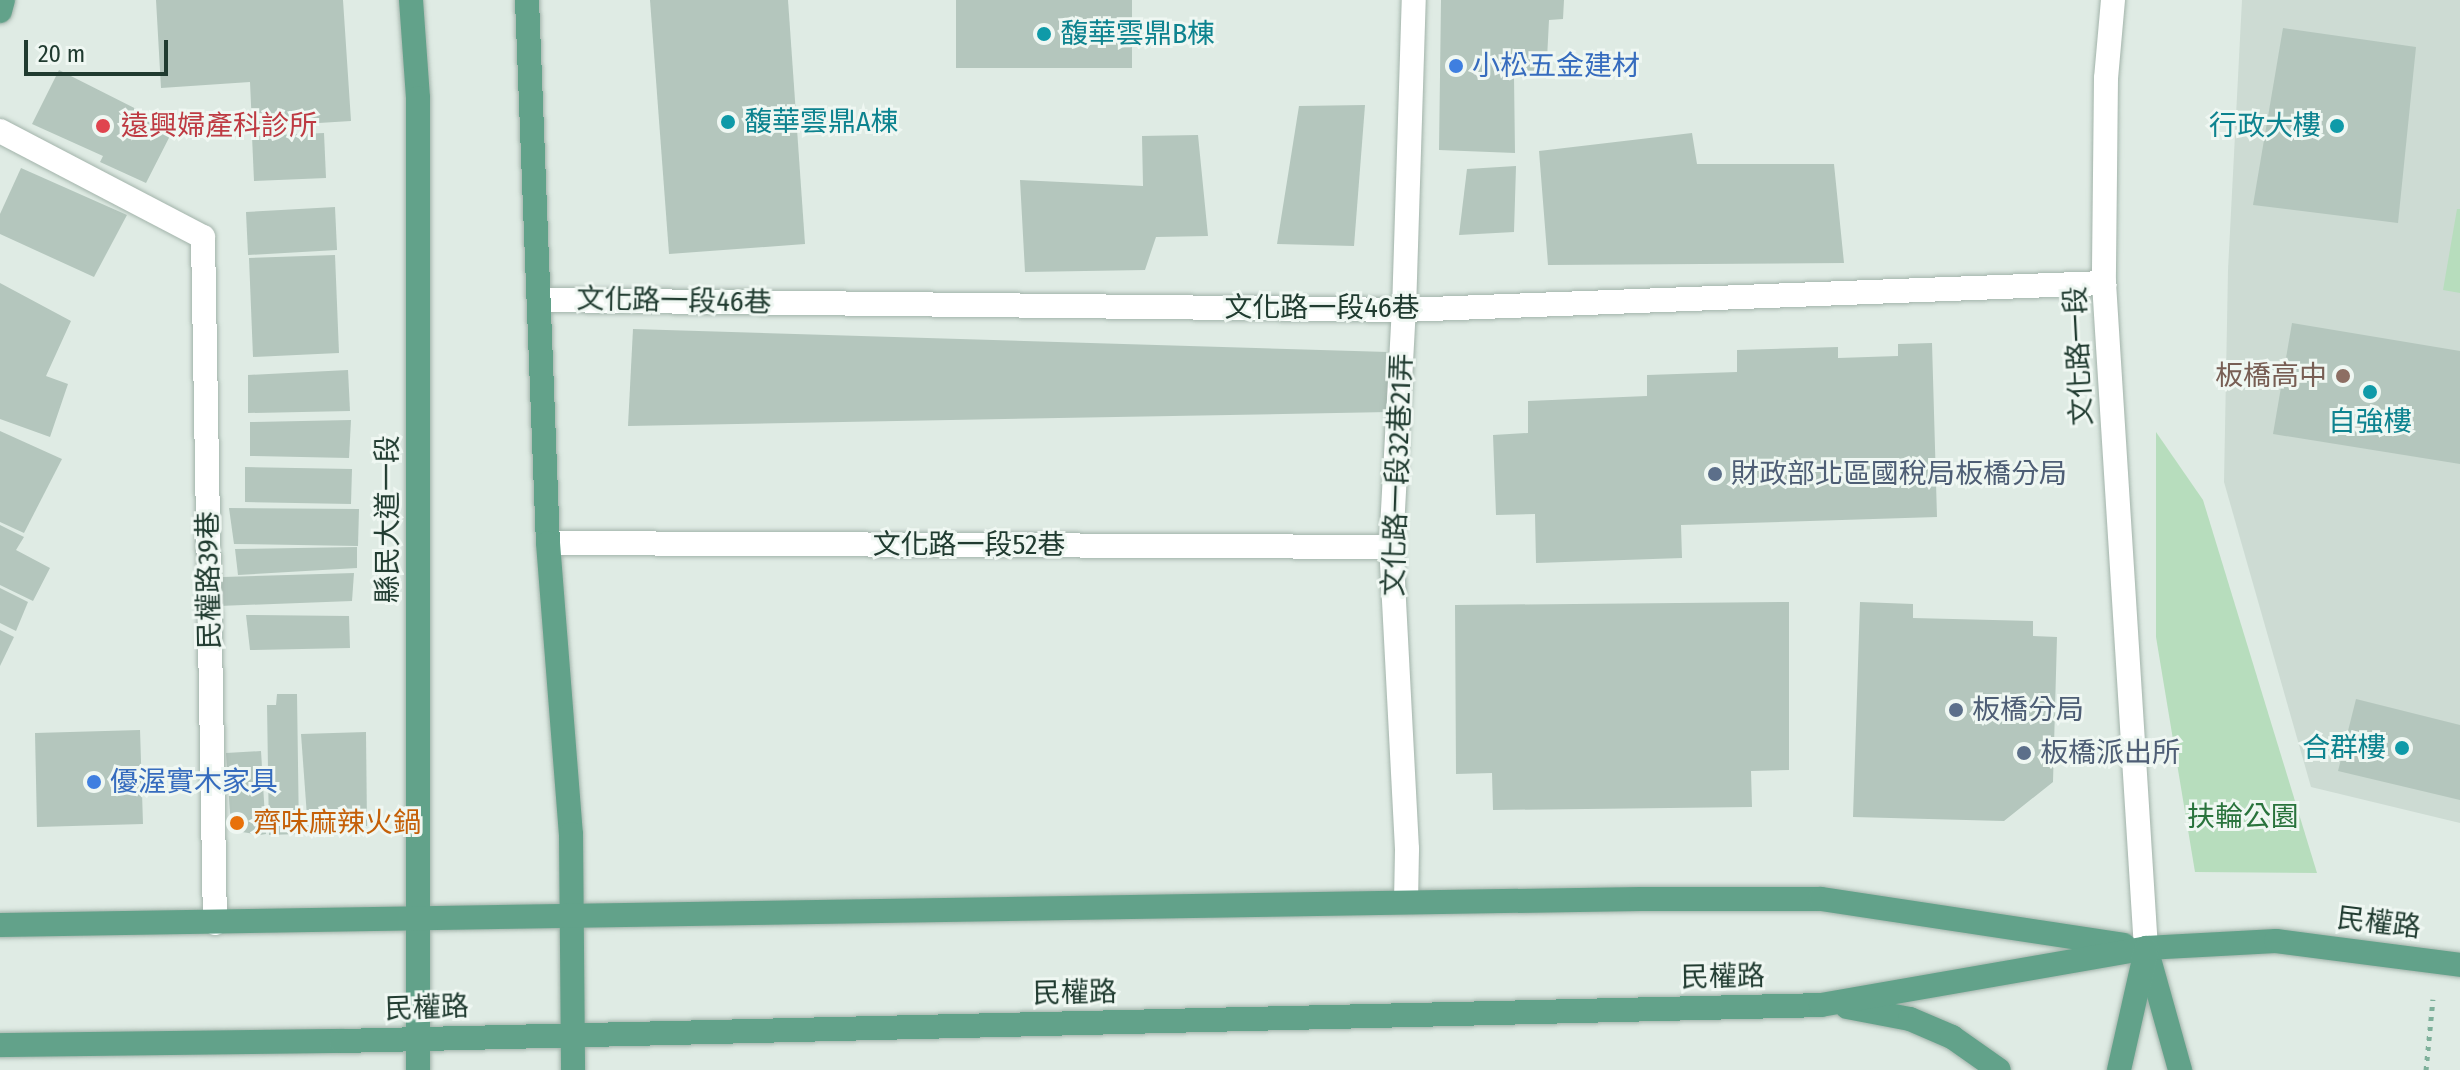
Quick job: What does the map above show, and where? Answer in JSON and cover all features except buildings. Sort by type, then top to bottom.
[{"type":"main road","points":[[0,11],[3,0]]},
{"type":"main road","name":"縣民大道一段","points":[[411,0],[418,98],[418,1070]]},
{"type":"main road","points":[[527,0],[548,543],[571,834],[573,1070]]},
{"type":"main road","name":"民權路","points":[[0,925],[1406,902],[1821,899],[2146,948]]},
{"type":"main road","name":"民權路","points":[[0,1045],[572,1035],[1821,1005],[2146,948],[2276,941],[2448,963]]},
{"type":"main road","name":"文化路一段","points":[[2119,1070],[2146,948]]},
{"type":"main road","name":"文化路一段","points":[[2146,948],[2180,1070]]},
{"type":"main road","points":[[1821,1005],[1866,1008],[1910,1019],[1952,1037],[1999,1070]]},
{"type":"street","name":"文化路一段32巷21弄","points":[[1406,902],[1407,849],[1391,547],[1404,310],[1414,0]]},
{"type":"street","name":"文化路一段","points":[[2113,0],[2106,78],[2104,283],[2146,948]]},
{"type":"street","name":"民權路39巷","points":[[0,131],[18,137],[203,237],[215,923]]},
{"type":"street","name":"文化路一段46巷","points":[[541,300],[1404,310],[2104,283]]},
{"type":"street","name":"文化路一段52巷","points":[[548,543],[1391,547]]},
{"type":"path","points":[[2426,1070],[2448,963]]},
{"type":"shaded area","name":"板橋高中","points":[[2242,0],[2460,0],[2460,823],[2311,787],[2224,482],[2228,270]]},
{"type":"green space","points":[[2457,209],[2460,209],[2460,293],[2443,290]]},
{"type":"green space","name":"扶輪公園","points":[[2156,432],[2203,500],[2317,873],[2195,872],[2156,637]]},
{"type":"place","name":"馥華雲鼎B棟","points":[[1044,34]]},
{"type":"place","name":"小松五金建材","points":[[1456,66]]},
{"type":"place","name":"馥華雲鼎A棟","points":[[728,122]]},
{"type":"place","name":"遠興婦產科診所","points":[[103,126]]},
{"type":"place","name":"行政大樓","points":[[2337,126]]},
{"type":"place","name":"板橋高中","points":[[2343,376]]},
{"type":"place","name":"自強樓","points":[[2370,392]]},
{"type":"place","name":"財政部北區國稅局板橋分局","points":[[1715,474]]},
{"type":"place","name":"板橋分局","points":[[1956,710]]},
{"type":"place","name":"合群樓","points":[[2402,748]]},
{"type":"place","name":"板橋派出所","points":[[2024,753]]},
{"type":"place","name":"優渥實木家具","points":[[94,782]]},
{"type":"place","name":"齊味麻辣火鍋","points":[[237,823]]}]
